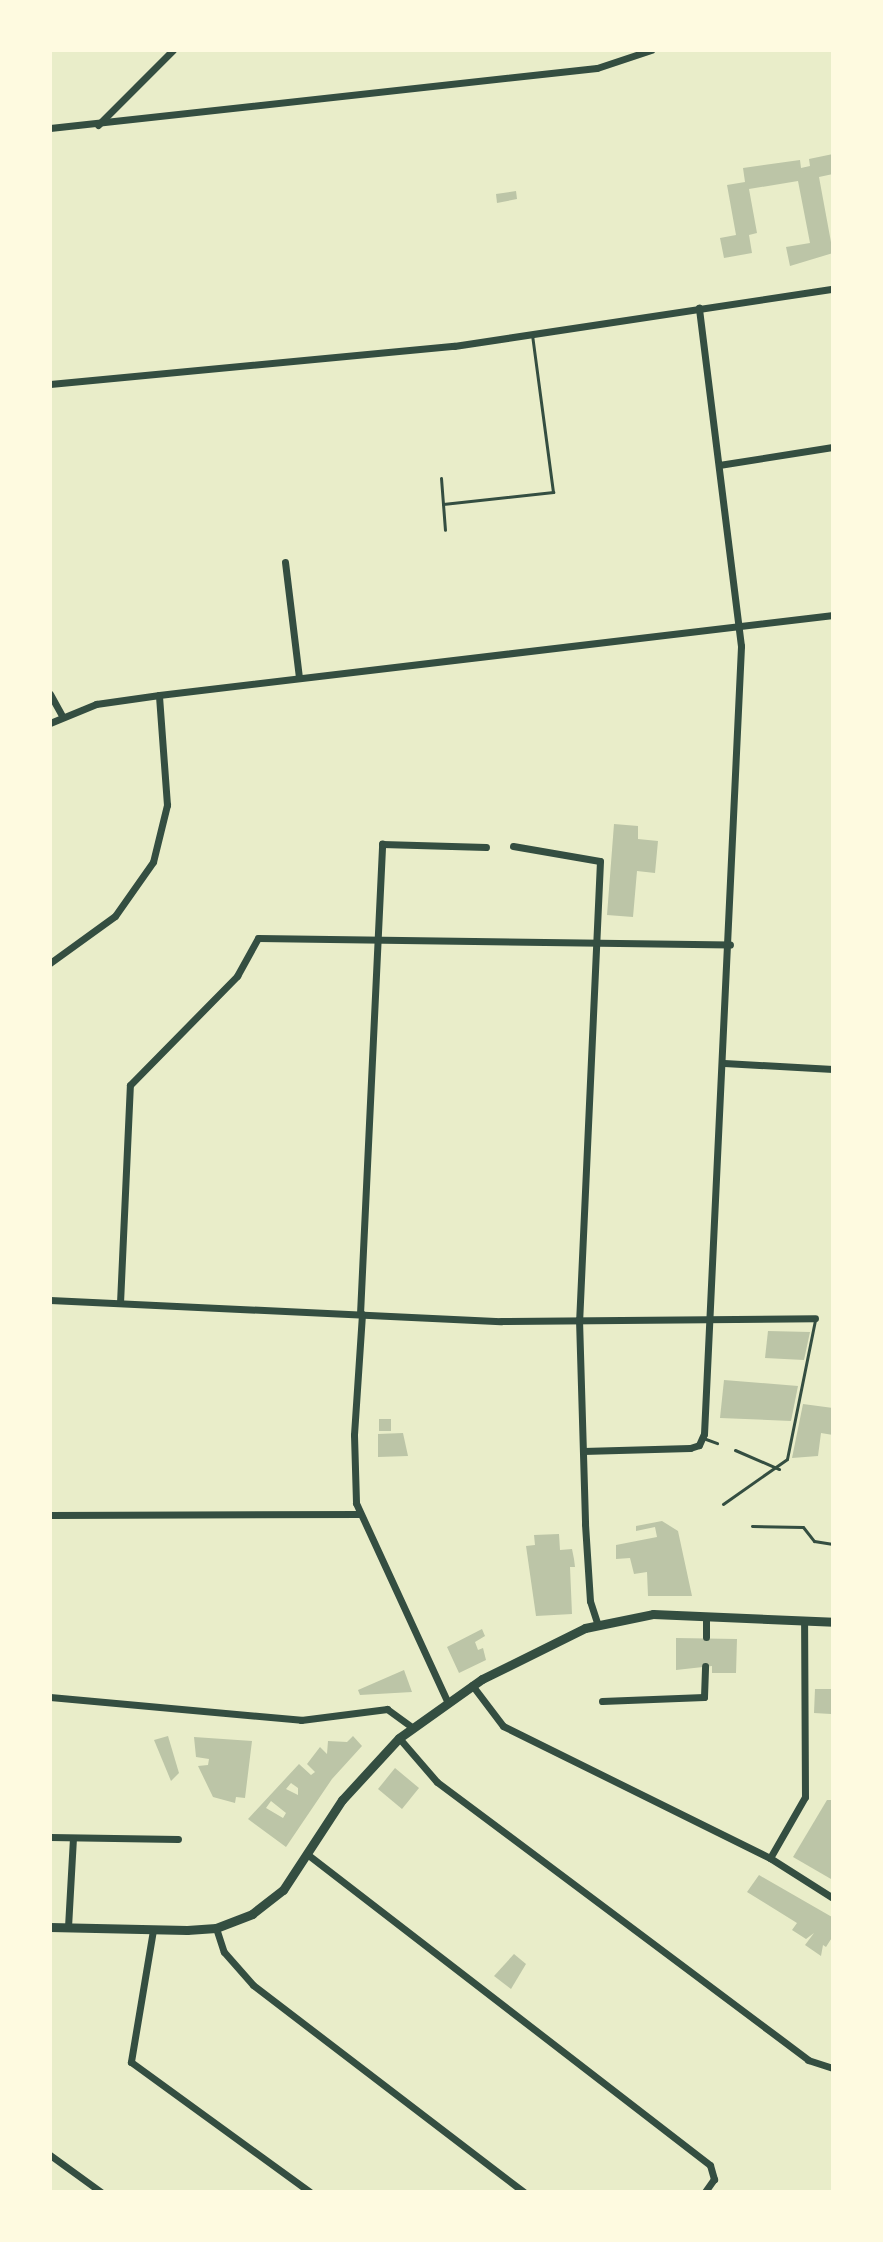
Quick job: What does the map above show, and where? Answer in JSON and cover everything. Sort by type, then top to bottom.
[{"type":"main road","points":[[50,1927],[216,1928],[270,1903],[342,1800],[399,1738],[472,1685],[597,1623],[653,1614],[833,1622]]},
{"type":"street","points":[[98,125],[173,50]]},
{"type":"street","points":[[50,128],[597,68],[651,50]]},
{"type":"street","points":[[50,384],[532,334],[833,289]]},
{"type":"street","points":[[583,1451],[690,1448],[703,1438],[730,945],[739,622],[699,308]]},
{"type":"street","points":[[719,465],[833,447]]},
{"type":"street","points":[[285,562],[299,677]]},
{"type":"street","points":[[50,723],[96,704],[159,695],[739,622],[833,615]]},
{"type":"street","points":[[50,694],[62,716]]},
{"type":"street","points":[[50,963],[115,916],[153,862],[167,805],[159,695]]},
{"type":"street","points":[[447,1701],[360,1514],[354,1492],[354,1435],[382,844],[486,847]]},
{"type":"street","points":[[513,846],[600,861],[592,943],[579,1319],[590,1601],[597,1623]]},
{"type":"street","points":[[120,1303],[134,1077],[237,976],[258,938],[730,945]]},
{"type":"street","points":[[724,1063],[833,1069]]},
{"type":"street","points":[[50,1300],[361,1314],[579,1319],[712,1315],[815,1318]]},
{"type":"street","points":[[50,1515],[360,1514]]},
{"type":"street","points":[[706,1617],[706,1637]]},
{"type":"street","points":[[770,1858],[805,1797],[804,1621]]},
{"type":"street","points":[[602,1701],[704,1697],[705,1666]]},
{"type":"street","points":[[472,1685],[503,1726],[770,1858],[833,1898]]},
{"type":"street","points":[[50,1697],[301,1720],[387,1709],[412,1727]]},
{"type":"street","points":[[399,1738],[437,1782],[808,2060],[833,2068]]},
{"type":"street","points":[[50,1837],[178,1839]]},
{"type":"street","points":[[68,1927],[73,1838]]},
{"type":"street","points":[[307,1854],[710,2165],[714,2179],[705,2192]]},
{"type":"street","points":[[216,1928],[224,1952],[247,1980],[524,2192]]},
{"type":"street","points":[[153,1930],[131,2062],[310,2192]]},
{"type":"street","points":[[50,2155],[101,2192]]},
{"type":"lane","points":[[443,504],[553,492],[532,334]]},
{"type":"lane","points":[[441,478],[445,530]]},
{"type":"lane","points":[[723,1504],[779,1469],[789,1453],[815,1318]]},
{"type":"lane","points":[[703,1438],[717,1443]]},
{"type":"lane","points":[[735,1450],[779,1469]]},
{"type":"lane","points":[[752,1526],[803,1527],[814,1541],[833,1544]]},
{"type":"building","points":[[833,154],[833,174],[819,177],[833,253],[790,266],[786,247],[810,243],[798,181],[749,189],[757,233],[749,235],[752,253],[724,258],[720,238],[736,235],[727,185],[745,182],[743,168],[800,160],[801,168],[810,166],[809,159]]},
{"type":"building","points":[[516,191],[517,199],[497,203],[496,194]]},
{"type":"building","points":[[614,824],[638,826],[638,839],[658,841],[655,873],[637,871],[633,917],[607,915]]},
{"type":"building","points":[[768,1331],[810,1332],[804,1360],[765,1358]]},
{"type":"building","points":[[724,1380],[798,1386],[791,1421],[720,1418]]},
{"type":"building","points":[[803,1404],[833,1408],[833,1435],[821,1433],[818,1456],[792,1458]]},
{"type":"building","points":[[379,1419],[391,1419],[391,1431],[379,1431]]},
{"type":"building","points":[[403,1433],[408,1456],[378,1457],[378,1434]]},
{"type":"building","points":[[662,1521],[678,1531],[692,1596],[648,1596],[647,1572],[634,1574],[630,1558],[616,1559],[616,1545],[657,1537],[655,1527],[636,1531],[636,1526]]},
{"type":"building","points":[[559,1534],[560,1550],[572,1549],[574,1559],[575,1567],[570,1567],[572,1614],[536,1616],[526,1546],[535,1545],[534,1535]]},
{"type":"building","points":[[482,1629],[485,1636],[475,1642],[478,1650],[483,1648],[486,1660],[459,1673],[447,1647]]},
{"type":"building","points":[[676,1638],[737,1639],[736,1673],[712,1673],[712,1666],[676,1670]]},
{"type":"building","points":[[404,1670],[412,1692],[360,1695],[358,1690]]},
{"type":"building","points":[[815,1689],[833,1689],[831,1714],[814,1713]]},
{"type":"building","points":[[168,1736],[179,1773],[171,1781],[154,1740]]},
{"type":"building","points":[[353,1736],[362,1746],[332,1779],[286,1847],[248,1819],[299,1764],[311,1775],[315,1772],[307,1764],[320,1747],[327,1754],[328,1741],[347,1742]],"holes":[[[291,1783],[298,1788],[298,1795],[286,1789]],[[271,1801],[286,1813],[283,1818],[266,1808]]]},
{"type":"building","points":[[194,1737],[252,1741],[245,1798],[236,1797],[235,1803],[213,1797],[198,1766],[208,1765],[209,1759],[196,1757]]},
{"type":"building","points":[[395,1768],[419,1788],[402,1809],[378,1789]]},
{"type":"building","points":[[827,1800],[833,1800],[831,1879],[793,1857]]},
{"type":"building","points":[[759,1875],[832,1917],[833,1936],[826,1947],[823,1945],[821,1956],[805,1945],[814,1933],[806,1939],[792,1930],[797,1923],[747,1892]]},
{"type":"building","points":[[514,1954],[526,1964],[511,1989],[494,1976]]}]
